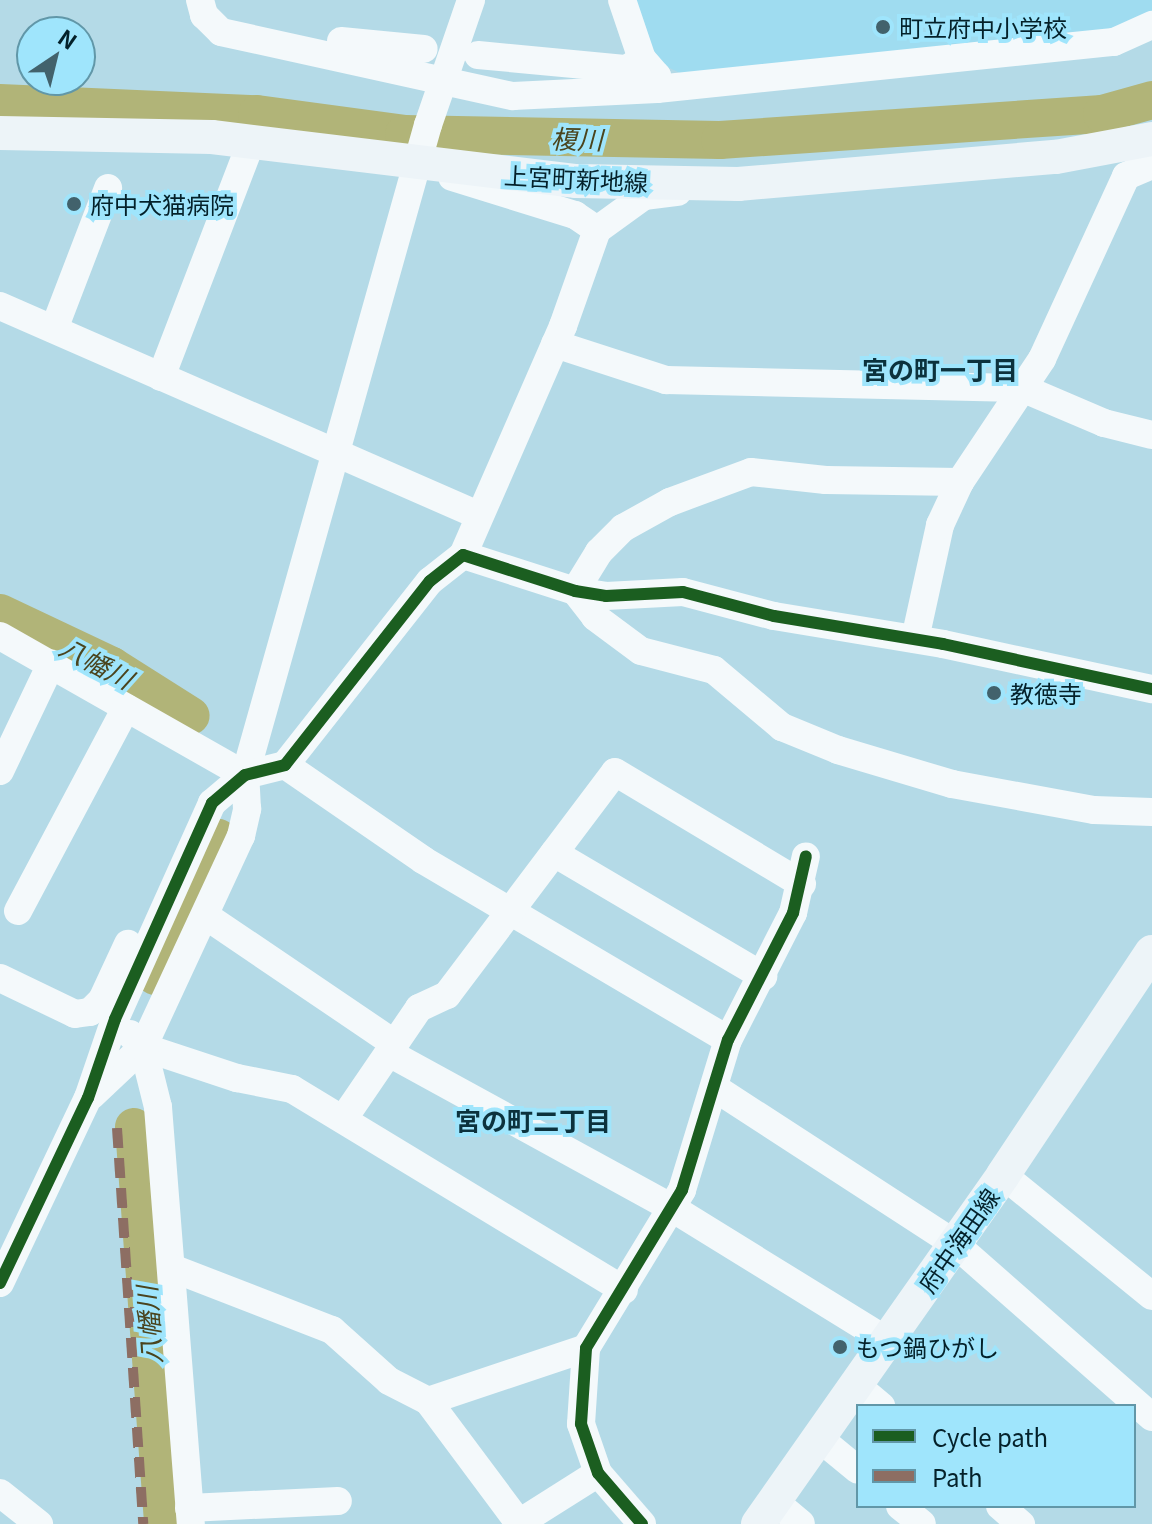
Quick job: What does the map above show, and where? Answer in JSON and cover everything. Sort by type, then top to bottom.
[{"type":"main road","name":"上宮町新地線","points":[[0,133],[251,142],[420,155],[576,181],[738,184],[1056,157],[1152,139]]},
{"type":"main road","name":"府中海田線","points":[[868,1396],[887,1341],[1003,1175],[1152,952]]},
{"type":"main road","name":"府中海田線","points":[[766,1513],[819,1438],[856,1406]]},
{"type":"street","points":[[200,0],[204,15],[221,32],[513,96],[657,89],[1114,42],[1152,25]]},
{"type":"street","points":[[88,1098],[143,1047],[241,836],[247,809],[245,775],[420,155],[444,79],[468,47],[471,0]]},
{"type":"street","points":[[622,0],[642,59],[657,76],[657,89]]},
{"type":"street","points":[[265,41],[278,32],[424,49]]},
{"type":"street","points":[[468,47],[627,69],[642,59]]},
{"type":"street","points":[[161,377],[251,142]]},
{"type":"street","points":[[420,155],[575,215],[597,230]]},
{"type":"street","points":[[915,639],[940,525],[960,482],[1042,359],[1126,176],[1152,165]]},
{"type":"street","points":[[0,1283],[88,1098],[115,1019],[212,803],[245,775],[285,765],[430,581],[463,555],[555,344],[597,230],[644,196],[738,184]]},
{"type":"street","points":[[54,329],[108,188]]},
{"type":"street","points":[[0,306],[478,515]]},
{"type":"street","points":[[555,344],[666,380],[1022,388],[1104,423],[1152,435]]},
{"type":"street","points":[[575,591],[599,552],[623,528],[670,502],[751,472],[826,480],[960,482]]},
{"type":"street","points":[[463,555],[575,591],[606,596],[683,592],[774,616],[915,639],[1152,689]]},
{"type":"street","points":[[575,591],[595,617],[641,651],[714,670],[782,727],[838,750],[952,784],[1094,810],[1152,812]]},
{"type":"street","points":[[0,636],[245,775]]},
{"type":"street","points":[[0,771],[51,664]]},
{"type":"street","points":[[18,911],[126,708]]},
{"type":"street","points":[[285,765],[423,860],[728,1040]]},
{"type":"street","points":[[344,1118],[419,1008],[447,995],[615,772],[802,884]]},
{"type":"street","points":[[554,853],[763,976]]},
{"type":"street","points":[[642,1524],[598,1473],[581,1424],[586,1348],[672,1208],[695,1157],[728,1040],[763,976],[802,884],[806,856]]},
{"type":"street","points":[[0,978],[75,1014],[90,1012],[102,1000],[164,869],[181,873]]},
{"type":"street","points":[[206,916],[392,1048],[672,1208],[887,1341]]},
{"type":"street","points":[[115,1019],[143,1047],[237,1078],[292,1089],[624,1290]]},
{"type":"street","points":[[143,1047],[158,1107],[190,1516],[338,1501]]},
{"type":"street","points":[[715,1088],[955,1244],[1152,1417]]},
{"type":"street","points":[[1003,1175],[1152,1296]]},
{"type":"street","points":[[172,1268],[332,1330],[389,1381],[428,1401],[519,1523],[598,1473]]},
{"type":"street","points":[[428,1401],[586,1348]]},
{"type":"street","points":[[819,1438],[856,1468]]},
{"type":"street","points":[[0,1493],[39,1524]]},
{"type":"street","points":[[902,1508],[922,1524]]},
{"type":"street","points":[[1002,1508],[1021,1524]]},
{"type":"street","points":[[766,1513],[801,1524]]},
{"type":"shaded area","name":"町立府中小学校","points":[[629,0],[1152,0],[1152,17],[1101,38],[682,74],[651,59]]},
{"type":"waterway","name":"榎川","points":[[0,103],[257,114],[404,134],[720,140],[1102,114],[1152,100]]},
{"type":"waterway","name":"八幡川","points":[[0,613],[112,666],[191,716]]},
{"type":"waterway","name":"八幡川","points":[[155,976],[218,838]]},
{"type":"waterway","name":"八幡川","points":[[134,1127],[163,1524]]},
{"type":"marked path","points":[[117,1128],[143,1524]]},
{"type":"cycle path","points":[[0,1283],[88,1098],[115,1019],[212,803],[245,775],[285,765],[430,581],[463,555],[575,591],[606,596],[683,592],[774,616],[943,644],[1152,689]]},
{"type":"cycle path","points":[[642,1524],[598,1473],[581,1424],[586,1348],[682,1190],[728,1040],[793,913],[806,856]]},
{"type":"place","name":"町立府中小学校","points":[[883,27]]},
{"type":"place","name":"府中犬猫病院","points":[[74,204]]},
{"type":"place","name":"教徳寺","points":[[994,693]]},
{"type":"place","name":"もつ鍋ひがし","points":[[840,1347]]},
{"type":"district","name":"宮の町一丁目","points":[[940,369]]},
{"type":"district","name":"宮の町二丁目","points":[[533,1120]]}]
